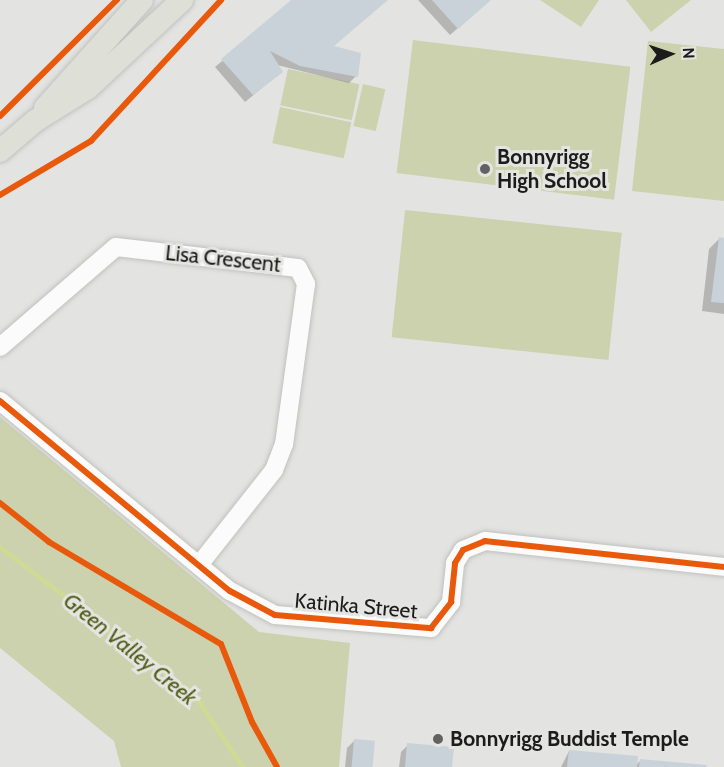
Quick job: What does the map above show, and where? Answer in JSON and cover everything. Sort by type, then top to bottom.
[{"type":"main road","points":[[0,151],[35,121],[142,0]]},
{"type":"main road","points":[[35,121],[88,88],[182,0]]},
{"type":"street","name":"Lisa Crescent","points":[[0,347],[116,247],[298,268],[306,284],[284,444],[274,470],[198,565]]},
{"type":"street","name":"Katinka Street","points":[[0,401],[198,565],[255,609],[275,615],[413,631],[431,628],[444,619],[452,602],[455,562],[463,550],[485,541],[724,567]]},
{"type":"green space","points":[[540,0],[599,0],[581,27]]},
{"type":"green space","points":[[626,0],[691,0],[651,32]]},
{"type":"green space","points":[[413,40],[630,67],[614,200],[397,173]]},
{"type":"green space","points":[[648,41],[724,49],[724,201],[632,191]]},
{"type":"green space","points":[[288,69],[359,84],[352,120],[280,105]]},
{"type":"green space","points":[[363,84],[385,89],[376,131],[353,126]]},
{"type":"green space","points":[[280,107],[351,122],[344,158],[272,143]]},
{"type":"green space","points":[[405,210],[622,233],[608,360],[392,337]]},
{"type":"green space","points":[[0,417],[259,632],[350,643],[339,767],[121,767],[114,741],[0,648]]},
{"type":"building","points":[[291,0],[388,0],[334,46],[361,53],[358,77],[300,66],[270,51],[283,72],[253,95],[221,59]]},
{"type":"building","points":[[432,0],[491,0],[458,29]]},
{"type":"building","points":[[719,237],[724,238],[724,303],[711,302]]},
{"type":"building","points":[[354,739],[375,741],[373,767],[352,767]]},
{"type":"building","points":[[407,743],[454,747],[452,767],[405,767]]},
{"type":"building","points":[[569,750],[638,756],[637,767],[567,767]]},
{"type":"building","points":[[640,759],[707,765],[706,767],[639,767]]},
{"type":"waterway","name":"Green Valley Creek","points":[[0,547],[194,694],[243,767]]},
{"type":"cycle path","points":[[0,116],[117,0]]},
{"type":"cycle path","points":[[0,195],[91,141],[221,0]]},
{"type":"cycle path","points":[[0,401],[230,591],[275,615],[431,628],[451,602],[455,563],[463,550],[485,541],[724,567]]},
{"type":"cycle path","points":[[0,503],[49,542],[221,644],[252,722],[277,767]]},
{"type":"place","name":"Bonnyrigg High School","points":[[485,169]]},
{"type":"place","name":"Bonnyrigg Buddist Temple","points":[[438,739]]}]
